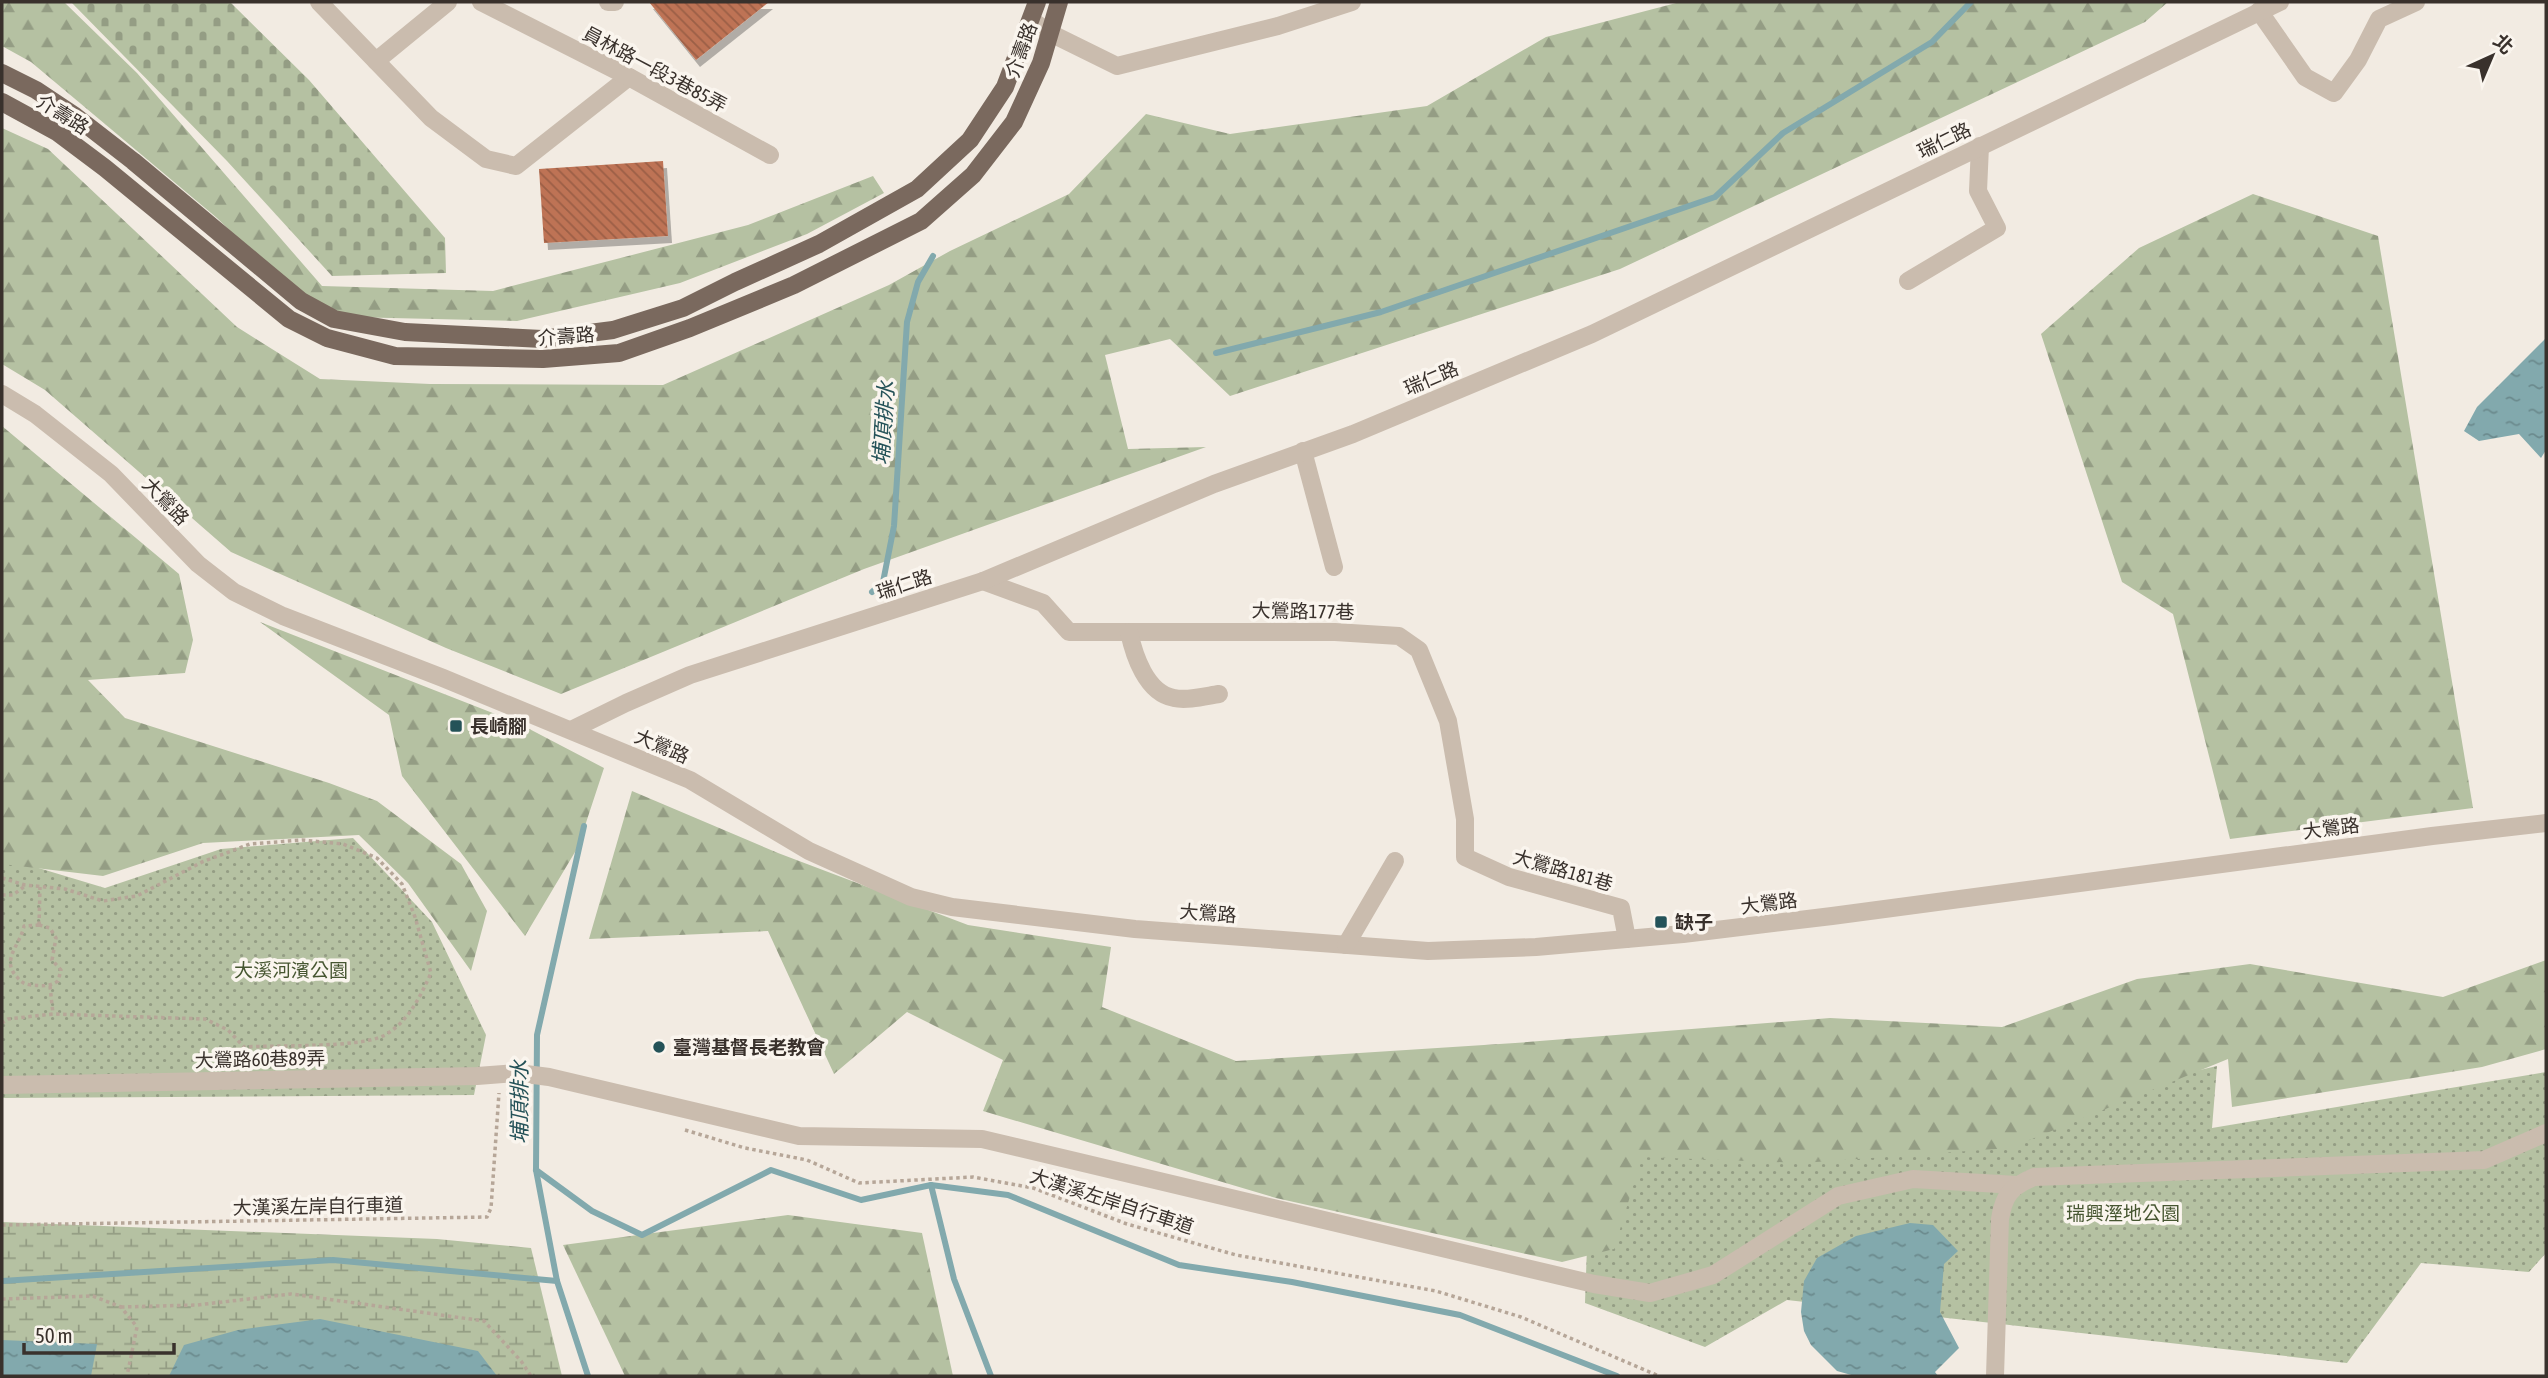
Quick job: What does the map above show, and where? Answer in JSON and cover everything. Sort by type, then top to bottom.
[{"type":"main road","name":"介壽路","points":[[2,73],[36,90],[75,116],[301,301],[334,319],[405,332],[542,339],[613,330],[684,309],[735,282],[819,244],[917,188],[970,140],[1005,87],[1037,2]]},
{"type":"main road","name":"介壽路","points":[[2,102],[57,132],[289,319],[327,338],[395,356],[543,359],[619,353],[690,328],[794,285],[921,221],[973,175],[1014,122],[1041,63],[1059,2]]},
{"type":"street","points":[[319,2],[431,118],[486,159],[516,166],[629,77]]},
{"type":"street","points":[[376,61],[449,2]]},
{"type":"street","name":"員林路一段3巷85弄","points":[[481,2],[629,77],[770,155]]},
{"type":"street","points":[[608,2],[615,2]]},
{"type":"street","points":[[1031,20],[1050,33],[1117,66],[1278,26],[1352,2]]},
{"type":"street","name":"瑞仁路","points":[[571,730],[690,675],[983,581],[1213,484],[1353,434],[1592,334],[2280,2]]},
{"type":"street","points":[[2259,11],[2305,77],[2334,93],[2358,60],[2379,19],[2416,2]]},
{"type":"street","points":[[1908,281],[1997,228],[1978,191],[1980,146]]},
{"type":"street","name":"大鶯路","points":[[2,394],[35,414],[111,474],[198,564],[234,592],[284,615],[690,780],[809,851],[911,897],[952,907],[1135,929],[1428,951],[1536,947],[1832,916],[2418,837],[2546,823]]},
{"type":"street","points":[[1303,451],[1334,567]]},
{"type":"street","name":"大鶯路177巷","points":[[983,581],[1044,603],[1069,632],[1335,632],[1399,636],[1419,650],[1448,721],[1465,819],[1465,858]]},
{"type":"street","points":[[1129,632],[1136,663],[1153,685],[1165,694],[1174,698],[1219,694]]},
{"type":"street","name":"大鶯路181巷","points":[[1465,858],[1509,877],[1621,908],[1627,939]]},
{"type":"street","points":[[1346,945],[1395,862]]},
{"type":"street","name":"大鶯路60巷89弄","points":[[2,1085],[518,1073],[549,1077],[799,1136],[982,1139],[1594,1284],[1650,1293],[1713,1275],[1838,1196],[1913,1179],[2017,1185],[2034,1177],[2484,1160],[2546,1133]]},
{"type":"street","points":[[1995,1376],[2000,1219],[2003,1201],[2017,1185]]},
{"type":"path","points":[[2,878],[25,885],[65,889],[103,901],[137,896],[202,862],[250,844],[302,840],[343,844],[377,858],[402,884],[415,917],[431,973],[421,997],[405,1019],[382,1036],[358,1042],[244,1047],[228,1030],[205,1019],[53,1014],[8,1019],[2,1023]]},
{"type":"path","points":[[2,895],[13,895],[25,885]]},
{"type":"path","points":[[39,925],[40,887]]},
{"type":"path","points":[[39,925],[50,928],[56,938],[52,960],[61,970],[58,981],[50,986],[23,983],[12,972],[9,961],[14,948],[23,937],[24,926],[39,925]]},
{"type":"path","points":[[50,986],[53,1014]]},
{"type":"path","name":"大漢溪左岸自行車道","points":[[2,1225],[487,1217],[491,1208],[499,1092],[505,1088]]},
{"type":"path","name":"大漢溪左岸自行車道","points":[[682,1129],[745,1148],[807,1160],[859,1183],[973,1177],[1033,1188],[1127,1224],[1236,1255],[1436,1291],[1521,1317],[1658,1376]]},
{"type":"path","points":[[2,1299],[93,1296],[121,1307],[197,1305],[291,1294],[484,1321],[521,1361],[531,1376]]},
{"type":"path","points":[[121,1307],[137,1327],[127,1376]]},
{"type":"green space","points":[[2,2],[64,2],[137,73],[322,286],[493,291],[748,225],[873,176],[884,193],[807,234],[680,283],[517,321],[348,317],[318,309],[257,257],[217,218],[31,62],[2,46]]},
{"type":"green space","points":[[71,2],[230,2],[309,80],[445,238],[446,273],[332,276],[227,161]]},
{"type":"green space","points":[[1680,2],[2168,2],[2145,22],[1620,269],[1230,396],[1170,339],[1105,355],[1128,449],[1206,447],[864,569],[561,694],[446,648],[231,552],[45,390],[2,364],[2,128],[48,149],[237,327],[320,379],[430,384],[663,385],[889,285],[950,251],[1069,194],[1146,114],[1230,134],[1427,106],[1546,37]]},
{"type":"green space","points":[[2253,194],[2378,236],[2473,808],[2230,839],[2173,614],[2122,582],[2041,334],[2139,248]]},
{"type":"green space","points":[[2,426],[179,574],[193,640],[185,673],[88,680],[125,718],[377,801],[461,864],[487,911],[471,971],[408,883],[359,835],[203,843],[103,876],[2,864]]},
{"type":"green space","points":[[260,622],[516,722],[604,768],[578,847],[525,936],[402,776],[389,715]]},
{"type":"green space","points":[[632,791],[778,853],[968,925],[1111,947],[1102,1007],[1236,1061],[1515,1043],[1830,1018],[2002,1027],[2137,979],[2250,964],[2443,997],[2546,960],[2546,1049],[2482,1067],[2232,1107],[2228,1059],[2010,1148],[1802,1163],[1642,1157],[1614,1249],[1562,1262],[1276,1198],[983,1111],[1003,1060],[907,1012],[834,1074],[768,931],[589,939]]},
{"type":"green space","name":"大溪河濱公園","points":[[353,838],[432,922],[486,1035],[474,1095],[2,1098],[2,857],[105,888],[221,849]]},
{"type":"green space","name":"瑞興溼地公園","points":[[2217,1066],[2212,1128],[2546,1072],[2546,1253],[2529,1272],[2421,1263],[2347,1363],[1787,1300],[1705,1347],[1585,1303],[1592,1107],[1977,1122]]},
{"type":"green space","points":[[788,1215],[922,1233],[953,1376],[625,1376],[563,1245]]},
{"type":"green space","points":[[2,1222],[437,1239],[531,1248],[562,1376],[2,1376]]},
{"type":"water","points":[[2545,339],[2546,450],[2541,458],[2519,434],[2479,441],[2464,431],[2477,407]]},
{"type":"water","points":[[1910,1223],[1933,1225],[1958,1251],[1944,1264],[1940,1312],[1959,1348],[1935,1372],[1938,1376],[1855,1376],[1837,1371],[1811,1345],[1804,1331],[1801,1312],[1804,1281],[1817,1258],[1856,1236]]},
{"type":"water","points":[[320,1319],[478,1351],[497,1376],[169,1376],[184,1345],[238,1330]]},
{"type":"water","points":[[2,1340],[97,1344],[91,1376],[2,1376]]},
{"type":"building","points":[[649,2],[769,2],[696,60]]},
{"type":"building","points":[[663,161],[668,236],[544,243],[539,169]]},
{"type":"waterway","points":[[1216,353],[1381,312],[1715,197],[1783,133],[1932,42],[1971,2]]},
{"type":"waterway","name":"埔頂排水","points":[[872,592],[883,582],[894,526],[907,322],[918,282],[933,256]]},
{"type":"waterway","name":"埔頂排水","points":[[584,826],[537,1035],[536,1170],[557,1281],[588,1376]]},
{"type":"waterway","points":[[536,1170],[592,1211],[642,1235],[771,1170],[861,1200],[931,1185],[1008,1195],[1179,1265],[1292,1282],[1460,1315],[1617,1376]]},
{"type":"waterway","points":[[931,1185],[954,1279],[991,1376]]},
{"type":"waterway","points":[[2,1281],[333,1260],[557,1281]]},
{"type":"place","name":"長崎腳","points":[[456,726]]},
{"type":"place","name":"缺子","points":[[1661,922]]},
{"type":"place","name":"臺灣基督長老教會","points":[[659,1047]]}]
